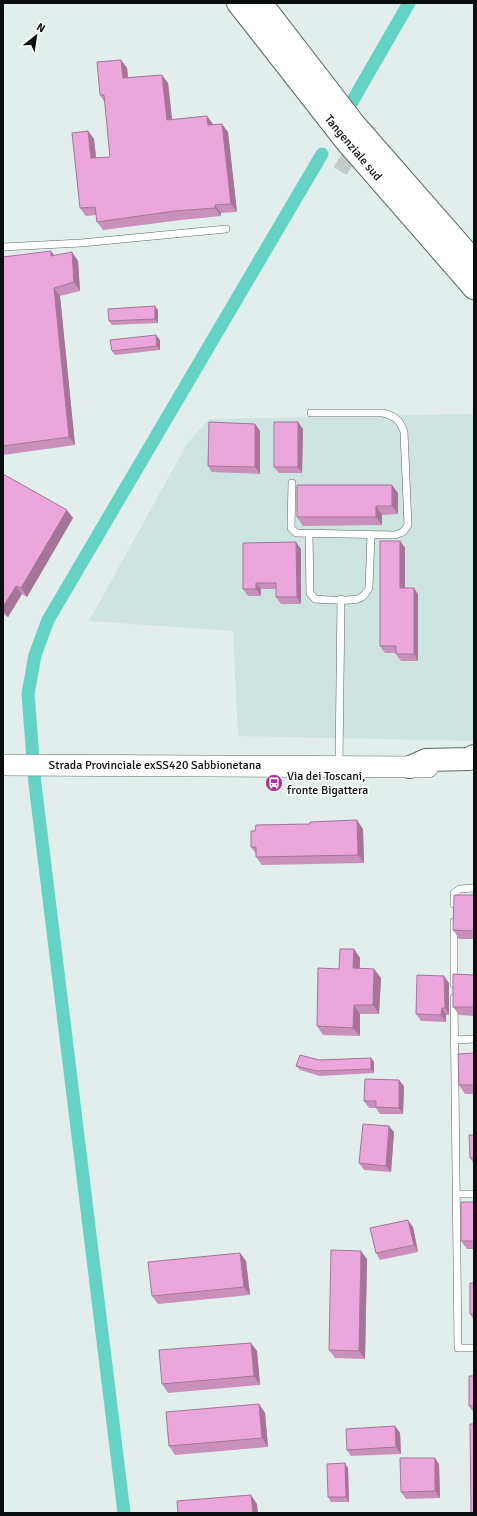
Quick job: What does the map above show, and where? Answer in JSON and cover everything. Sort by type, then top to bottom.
[{"type":"highway","name":"Tangenziale sud","points":[[238,3],[346,141],[474,288]]},
{"type":"highway","name":"Tangenziale sud","points":[[261,3],[355,125],[474,261]]},
{"type":"highway","points":[[346,141],[474,303]]},
{"type":"highway","points":[[410,767],[426,760],[469,759],[474,756]]},
{"type":"main road","name":"Strada Provinciale exSS420 Sabbionetana","points":[[10,764],[474,768]]},
{"type":"lane","points":[[3,247],[81,243],[226,229]]},
{"type":"lane","points":[[292,483],[291,528],[296,533],[395,535],[403,532],[408,525],[404,432],[398,419],[383,413],[311,413]]},
{"type":"lane","points":[[309,534],[310,593],[315,599],[358,599],[365,595],[369,588],[371,534]]},
{"type":"lane","points":[[339,767],[341,599]]},
{"type":"lane","points":[[454,909],[454,893],[460,889],[474,888]]},
{"type":"lane","points":[[454,917],[458,1348],[474,1348]]},
{"type":"lane","points":[[454,1040],[474,1039]]},
{"type":"lane","points":[[456,1194],[474,1194]]},
{"type":"shaded area","points":[[474,414],[474,741],[238,736],[233,631],[89,621],[187,444],[209,419]]},
{"type":"building","points":[[121,60],[123,78],[162,75],[167,120],[207,116],[208,125],[222,124],[231,204],[215,205],[215,208],[175,211],[97,222],[95,207],[80,208],[72,133],[88,131],[91,158],[110,157],[104,95],[100,95],[97,62]]},
{"type":"building","points":[[51,251],[51,256],[72,252],[74,282],[54,288],[69,437],[3,446],[3,257]]},
{"type":"building","points":[[155,306],[155,319],[109,321],[108,309]]},
{"type":"building","points":[[156,335],[157,346],[112,351],[110,340]]},
{"type":"building","points":[[209,422],[255,424],[255,467],[208,466]]},
{"type":"building","points":[[274,422],[298,422],[298,467],[274,467]]},
{"type":"building","points":[[3,474],[67,510],[21,588],[16,586],[3,607]]},
{"type":"building","points":[[297,485],[392,485],[392,506],[376,506],[376,517],[297,517]]},
{"type":"building","points":[[380,541],[400,541],[400,588],[414,588],[414,654],[396,654],[396,646],[380,646]]},
{"type":"building","points":[[296,542],[297,597],[276,597],[276,583],[256,583],[256,589],[243,589],[243,543]]},
{"type":"building","points":[[357,820],[358,855],[256,857],[256,847],[251,847],[251,831],[255,831],[256,825],[310,824],[310,822]]},
{"type":"building","points":[[454,895],[474,895],[474,931],[453,930]]},
{"type":"building","points":[[340,949],[354,949],[353,968],[374,969],[373,1005],[354,1005],[353,1028],[317,1026],[318,968],[339,969]]},
{"type":"building","points":[[453,974],[474,975],[474,1007],[453,1007]]},
{"type":"building","points":[[417,975],[444,976],[445,1008],[442,1008],[441,1015],[416,1014]]},
{"type":"building","points":[[474,1053],[474,1085],[459,1085],[458,1054]]},
{"type":"building","points":[[300,1055],[319,1060],[371,1058],[371,1069],[317,1071],[296,1066]]},
{"type":"building","points":[[365,1079],[399,1080],[399,1108],[376,1107],[376,1101],[364,1101]]},
{"type":"building","points":[[363,1124],[389,1126],[386,1166],[359,1163]]},
{"type":"building","points":[[469,1135],[474,1135],[474,1158],[470,1158]]},
{"type":"building","points":[[461,1202],[474,1202],[474,1241],[461,1241]]},
{"type":"building","points":[[408,1220],[414,1245],[376,1253],[370,1228]]},
{"type":"building","points":[[331,1250],[361,1251],[359,1351],[329,1350]]},
{"type":"building","points":[[240,1253],[244,1287],[152,1296],[148,1262]]},
{"type":"building","points":[[470,1283],[474,1283],[474,1314],[470,1314]]},
{"type":"building","points":[[251,1343],[254,1376],[162,1384],[159,1350]]},
{"type":"building","points":[[469,1376],[474,1376],[474,1406],[469,1406]]},
{"type":"building","points":[[259,1404],[262,1438],[169,1446],[166,1412]]},
{"type":"building","points":[[470,1424],[474,1424],[474,1513],[471,1513]]},
{"type":"building","points":[[395,1426],[396,1447],[347,1450],[346,1429]]},
{"type":"building","points":[[400,1458],[435,1458],[435,1491],[401,1492]]},
{"type":"building","points":[[345,1463],[346,1497],[328,1497],[327,1464]]},
{"type":"building","points":[[251,1495],[253,1513],[178,1513],[177,1501]]},
{"type":"waterway","points":[[349,107],[409,3]]},
{"type":"waterway","points":[[124,1513],[35,784],[28,694],[35,655],[48,620],[322,154]]},
{"type":"tunnel","points":[[340,171],[370,124]]},
{"type":"place","name":"Via dei Toscani, fronte Bigattera","points":[[274,783]]}]
